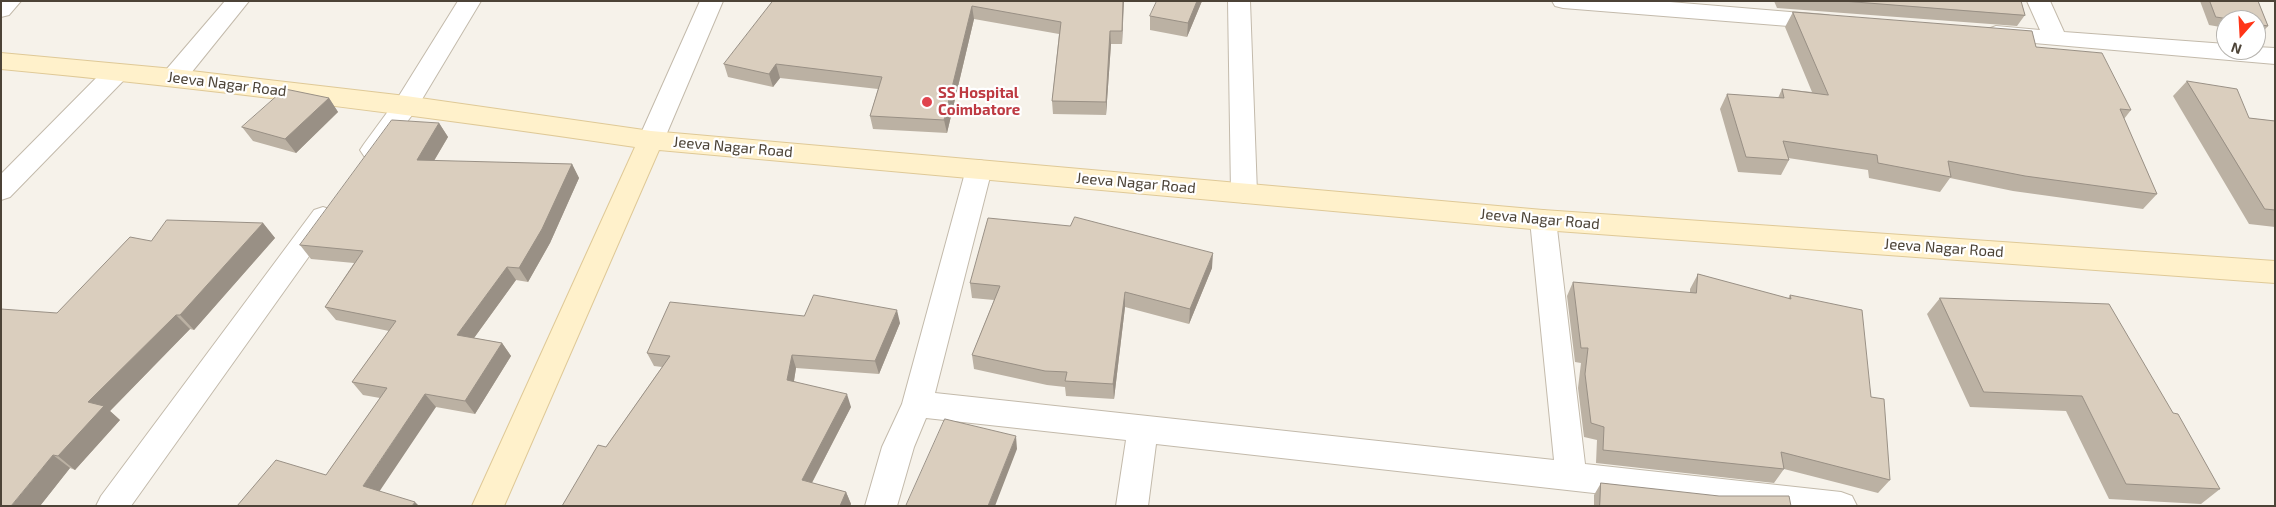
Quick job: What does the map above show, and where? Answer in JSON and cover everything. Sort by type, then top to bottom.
[{"type":"street","points":[[1,10],[10,1]]},
{"type":"street","points":[[174,77],[238,1]]},
{"type":"street","points":[[359,170],[406,106],[470,1]]},
{"type":"street","points":[[488,506],[712,1]]},
{"type":"street","points":[[1240,1],[1244,193]]},
{"type":"street","points":[[1563,1],[1669,6],[1848,23]]},
{"type":"street","points":[[2038,1],[2055,38]]},
{"type":"street","points":[[1976,32],[2275,56]]},
{"type":"street","name":"Jeeva Nagar Road","points":[[1,61],[174,77],[406,106],[650,140],[1543,220],[2275,272]]},
{"type":"street","points":[[1,190],[116,73]]},
{"type":"street","points":[[881,506],[898,447],[917,404],[979,169]]},
{"type":"street","points":[[112,506],[341,194]]},
{"type":"street","points":[[1543,220],[1571,476]]},
{"type":"street","points":[[917,404],[1841,506]]},
{"type":"street","points":[[1132,506],[1143,429]]},
{"type":"building","points":[[773,1],[1123,1],[1122,31],[1110,31],[1106,102],[1052,101],[1061,22],[972,6],[944,120],[870,116],[882,77],[776,64],[769,74],[724,64]]},
{"type":"building","points":[[1157,1],[1197,1],[1188,23],[1150,16]]},
{"type":"building","points":[[1843,1],[2021,1],[2025,15]]},
{"type":"building","points":[[2210,1],[2258,1],[2262,10],[2216,10],[2216,17]]},
{"type":"building","points":[[1793,12],[2032,31],[2036,47],[2102,53],[2131,110],[2120,109],[2157,194],[2025,176],[1948,161],[1951,177],[1878,163],[1877,155],[1783,141],[1789,160],[1746,157],[1727,94],[1784,98],[1782,89],[1828,95]]},
{"type":"building","points":[[2187,81],[2237,89],[2249,118],[2275,121],[2275,210],[2265,209]]},
{"type":"building","points":[[285,89],[329,98],[285,139],[242,127]]},
{"type":"building","points":[[392,120],[439,123],[417,160],[572,164],[542,229],[519,268],[507,267],[457,335],[502,343],[465,401],[425,394],[363,486],[415,502],[412,506],[237,506],[276,460],[326,475],[387,388],[352,382],[396,321],[325,307],[363,251],[300,245]]},
{"type":"building","points":[[1075,217],[1213,253],[1190,309],[1125,292],[1113,384],[1065,381],[1067,372],[1045,371],[972,355],[1000,286],[970,283],[988,218],[1070,226]]},
{"type":"building","points":[[167,220],[263,223],[180,315],[176,315],[88,402],[104,406],[58,456],[53,455],[11,506],[1,506],[1,309],[57,313],[130,237],[151,241]]},
{"type":"building","points":[[1698,274],[1791,299],[1790,295],[1862,310],[1871,397],[1884,399],[1890,480],[1781,452],[1784,469],[1603,450],[1604,427],[1591,423],[1585,374],[1588,348],[1581,348],[1573,282],[1696,293]]},
{"type":"building","points":[[814,295],[897,310],[875,361],[792,355],[787,380],[847,394],[802,480],[846,492],[840,506],[562,506],[598,445],[606,447],[670,356],[647,353],[670,302],[804,316]]},
{"type":"building","points":[[1940,298],[2109,304],[2173,413],[2178,414],[2220,489],[2126,484],[2082,396],[1984,392]]},
{"type":"building","points":[[945,419],[1016,436],[988,506],[906,506]]},
{"type":"building","points":[[1601,483],[1719,496],[1789,496],[1791,506],[1600,506]]},
{"type":"place","name":"SS Hospital Coimbatore","points":[[927,102]]}]
